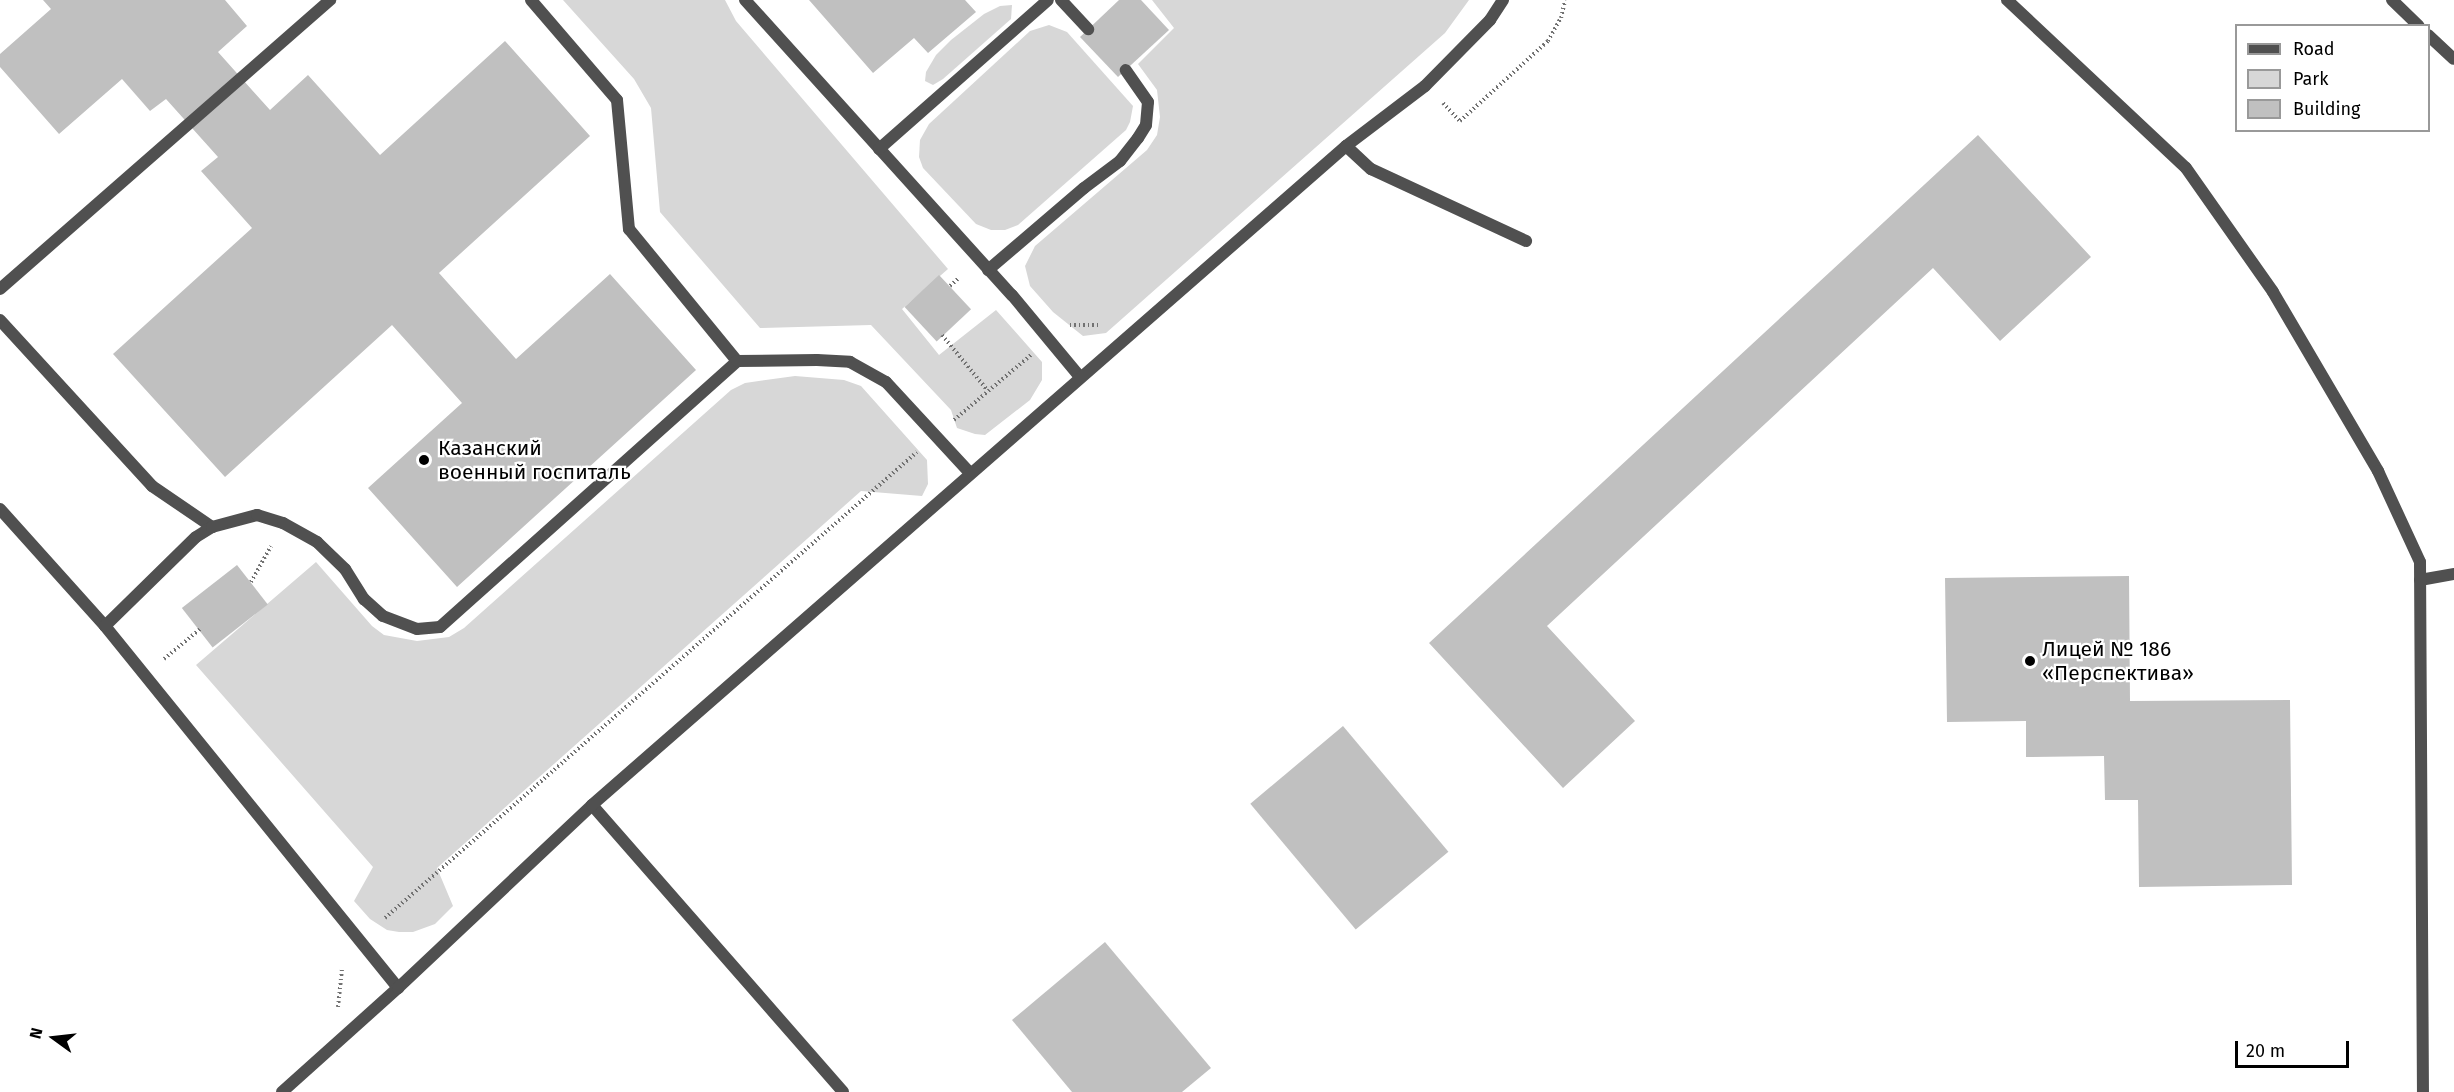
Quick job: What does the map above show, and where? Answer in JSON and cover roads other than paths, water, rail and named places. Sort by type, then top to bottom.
[{"type":"street","points":[[0,289],[330,0]]},
{"type":"street","points":[[531,0],[617,100],[629,229],[737,361]]},
{"type":"street","points":[[745,0],[1050,339],[1080,377]]},
{"type":"street","points":[[879,149],[1048,0]]},
{"type":"street","points":[[1061,0],[1088,29]]},
{"type":"street","points":[[282,1092],[398,988],[592,804],[1346,146],[1425,86],[1490,20],[1503,0]]},
{"type":"street","points":[[2007,0],[2186,168],[2273,292],[2378,471],[2420,562],[2423,1092]]},
{"type":"street","points":[[2392,0],[2417,24]]},
{"type":"street","points":[[2430,37],[2454,59]]},
{"type":"street","points":[[988,270],[1120,161],[1138,138],[1146,125],[1148,102],[1126,70]]},
{"type":"street","points":[[1346,146],[1371,169],[1526,241]]},
{"type":"street","points":[[0,320],[152,486],[212,527]]},
{"type":"street","points":[[105,626],[196,537],[212,527],[257,515],[283,523],[317,542],[345,569],[364,600],[384,616],[417,629],[440,627],[737,361],[850,362],[886,382],[970,472]]},
{"type":"street","points":[[0,509],[105,626],[398,988]]},
{"type":"street","points":[[2420,580],[2454,574]]},
{"type":"street","points":[[592,804],[843,1092]]},
{"type":"place","name":"Казанский военный госпиталь","points":[[424,460]]},
{"type":"place","name":"Лицей № 186 «Перспектива»","points":[[2030,661]]}]
